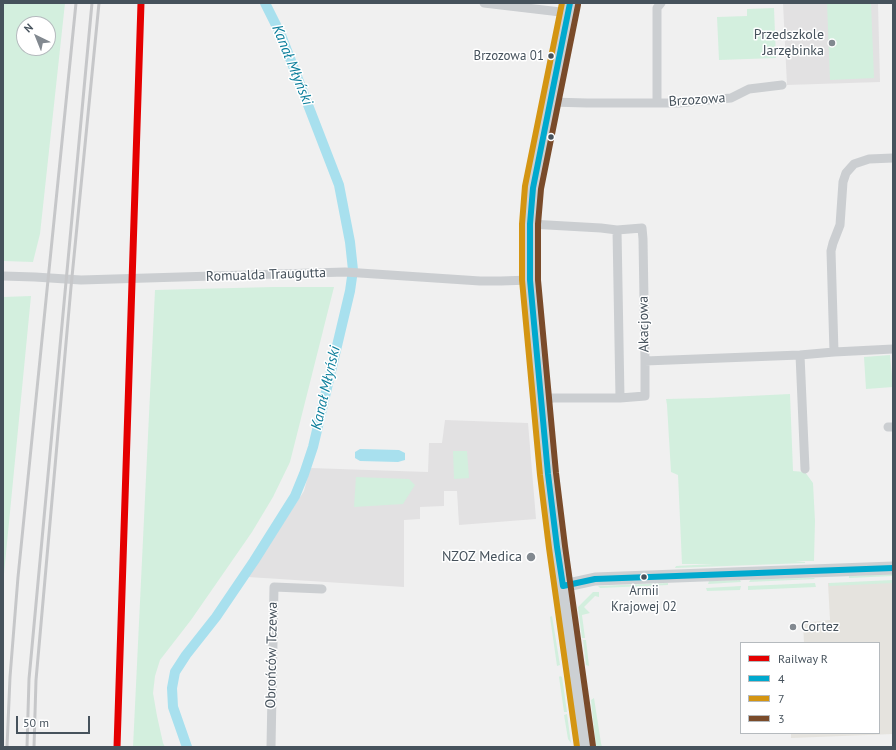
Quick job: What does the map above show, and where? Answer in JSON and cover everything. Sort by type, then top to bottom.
[{"type":"street","points":[[484,3],[570,8],[533,188],[530,224],[530,280],[553,512],[585,747]]},
{"type":"street","name":"Brzozowa","points":[[657,102],[657,8],[661,3]]},
{"type":"street","name":"Brzozowa","points":[[550,102],[678,103],[731,98],[749,89],[782,86]]},
{"type":"street","points":[[834,352],[831,251],[840,225],[843,182],[846,173],[854,164],[869,159],[893,158]]},
{"type":"street","name":"Akacjowa","points":[[530,224],[617,230],[642,228],[645,361],[800,355],[893,349]]},
{"type":"street","name":"Akacjowa","points":[[617,230],[620,398]]},
{"type":"street","name":"Romualda Traugutta","points":[[3,276],[81,280],[345,272],[480,281],[530,280]]},
{"type":"street","points":[[800,355],[805,469]]},
{"type":"street","points":[[541,400],[553,398],[620,398],[646,396],[645,361]]},
{"type":"street","points":[[563,586],[595,579],[893,568]]},
{"type":"street","name":"Obrońców Tczewa","points":[[271,747],[274,587],[322,589]]},
{"type":"shaded area","name":"Przedszkole Jarzębinka","points":[[783,3],[878,3],[880,82],[787,85]]},
{"type":"shaded area","points":[[445,420],[528,423],[536,519],[459,525],[457,491],[444,491],[444,506],[420,507],[420,519],[404,520],[404,587],[248,577],[304,491],[310,468],[428,472],[429,443],[442,443]]},
{"type":"shaded area","points":[[828,583],[893,583],[893,734],[791,738],[791,734],[880,734],[880,642],[804,642],[803,623],[830,620]]},
{"type":"green space","points":[[3,3],[65,3],[40,234],[33,262],[3,261]]},
{"type":"green space","points":[[827,3],[871,3],[874,78],[830,80]]},
{"type":"green space","points":[[774,8],[776,58],[719,60],[717,17],[747,16],[747,9]]},
{"type":"green space","points":[[334,287],[290,462],[273,497],[252,532],[191,620],[160,660],[155,676],[153,693],[165,747],[133,747],[155,290]]},
{"type":"green space","points":[[31,296],[3,584],[3,297]]},
{"type":"green space","points":[[890,355],[893,387],[866,389],[864,357]]},
{"type":"green space","points":[[790,394],[793,471],[805,472],[813,483],[815,521],[814,561],[795,561],[805,563],[675,568],[676,566],[714,564],[682,564],[678,475],[671,472],[666,399]]},
{"type":"green space","points":[[453,451],[467,451],[469,478],[454,479]]},
{"type":"green space","points":[[356,477],[409,479],[415,485],[403,504],[354,507]]},
{"type":"green space","points":[[893,574],[893,576],[849,578],[849,576]]},
{"type":"green space","points":[[751,579],[815,579],[749,582]]},
{"type":"green space","points":[[740,580],[741,582],[708,584],[709,581]]},
{"type":"green space","points":[[893,580],[893,583],[829,586],[829,583]]},
{"type":"green space","points":[[668,583],[668,585],[600,588],[598,586]]},
{"type":"green space","points":[[815,583],[816,587],[748,590],[748,586]]},
{"type":"green space","points":[[741,586],[740,590],[707,591],[706,588]]},
{"type":"green space","points":[[593,592],[599,592],[599,597],[595,596],[584,607],[590,613],[582,615],[585,638],[582,638],[578,607]]},
{"type":"green space","points":[[552,616],[560,665],[557,666],[550,617]]},
{"type":"green space","points":[[583,640],[586,640],[589,666],[586,665]]},
{"type":"green space","points":[[560,676],[562,677],[567,712],[564,712]]},
{"type":"green space","points":[[594,698],[602,747],[596,747],[591,700]]},
{"type":"green space","points":[[567,714],[571,743],[568,739],[564,715]]},
{"type":"water","points":[[360,449],[399,450],[405,453],[405,460],[398,462],[360,461],[355,458],[355,452]]},
{"type":"waterway","name":"Kanał Młyński","points":[[187,747],[173,707],[172,688],[175,672],[186,655],[216,617],[254,561],[295,496],[313,447],[350,291],[353,270],[350,242],[339,185],[281,35],[265,3]]},
{"type":"railway","points":[[7,747],[10,677],[18,577],[76,3]]},
{"type":"railway","points":[[27,747],[29,679],[92,3]]},
{"type":"railway","points":[[34,747],[36,680],[71,287],[99,3]]},
{"type":"rail line","name":"R","points":[[117,747],[141,3]]},
{"type":"transit line","name":"7","points":[[562,3],[525,186],[522,224],[522,280],[540,475],[577,747]]},
{"type":"transit line","name":"4","points":[[563,586],[548,474],[530,280],[530,224],[533,188],[570,3]]},
{"type":"transit line","name":"3","points":[[578,5],[541,189],[538,224],[538,280],[556,473],[593,746]]},
{"type":"transit line","name":"4","points":[[563,586],[595,579],[893,568]]},
{"type":"place","name":"Przedszkole Jarzębinka","points":[[832,43]]},
{"type":"place","name":"Brzozowa 01","points":[[551,56]]},
{"type":"place","name":"NZOZ Medica","points":[[531,557]]},
{"type":"place","name":"Armii Krajowej 02","points":[[644,577]]},
{"type":"place","name":"Cortez","points":[[793,627]]}]
